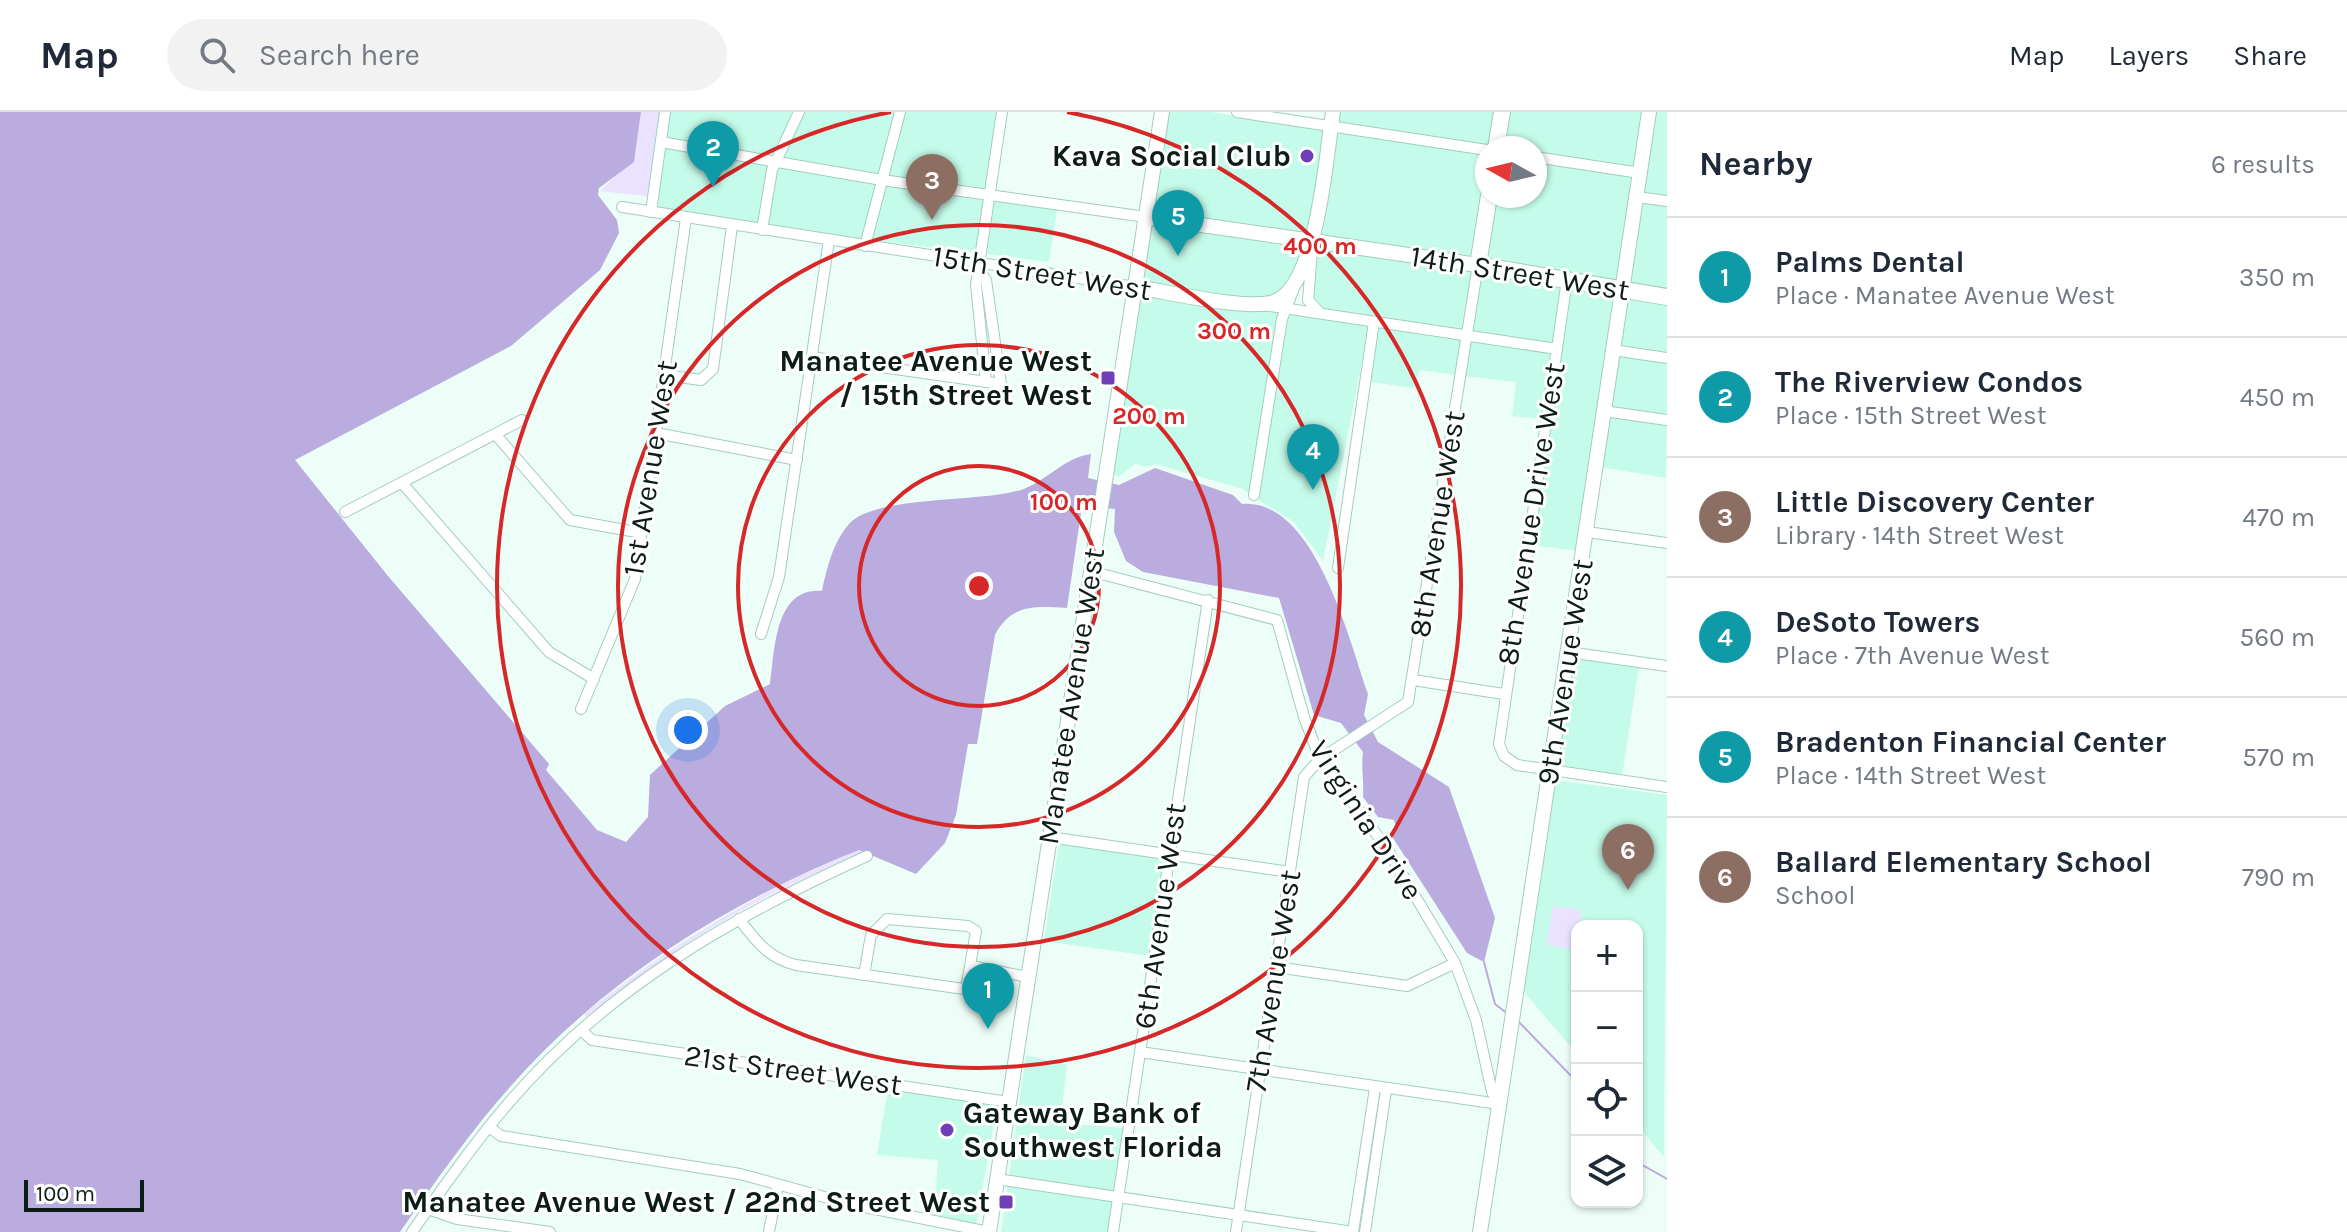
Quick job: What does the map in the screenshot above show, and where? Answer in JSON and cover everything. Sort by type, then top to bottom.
[{"type":"main road","name":"Manatee Avenue West","points":[[989,1232],[1162,112]]},
{"type":"main road","points":[[1498,136],[1502,112]]},
{"type":"main road","name":"9th Avenue West","points":[[1480,1232],[1649,112]]},
{"type":"main road","points":[[1249,303],[1276,301],[1295,282],[1313,240],[1332,119]]},
{"type":"main road","points":[[1478,265],[1487,208]]},
{"type":"main road","name":"14th Street West","points":[[1146,217],[1478,265],[1667,297]]},
{"type":"main road","name":"15th Street West","points":[[1135,287],[1249,303]]},
{"type":"street","points":[[651,212],[665,112]]},
{"type":"street","points":[[762,230],[775,163],[799,112]]},
{"type":"street","points":[[865,246],[900,112]]},
{"type":"street","points":[[811,357],[994,383],[986,280],[981,268],[1002,112]]},
{"type":"street","points":[[1237,112],[1332,119],[1475,148]]},
{"type":"street","name":"14th Street West","points":[[661,142],[757,156],[775,163],[882,180],[1146,217]]},
{"type":"street","points":[[1547,159],[1640,173]]},
{"type":"street","points":[[1637,197],[1667,201]]},
{"type":"street","name":"15th Street West","points":[[622,207],[981,268],[1135,287]]},
{"type":"street","name":"1st Avenue West","points":[[581,709],[631,592],[686,218]]},
{"type":"street","points":[[664,375],[701,380],[710,375],[732,226]]},
{"type":"street","points":[[761,634],[779,577],[829,240]]},
{"type":"street","points":[[1313,240],[1308,300],[1311,308],[1325,315]]},
{"type":"street","name":"8th Avenue West","points":[[1320,759],[1406,705],[1413,680],[1478,265]]},
{"type":"street","name":"8th Avenue Drive West","points":[[1550,770],[1517,765],[1500,749],[1504,694],[1567,280]]},
{"type":"street","points":[[1254,495],[1286,309],[1295,282]]},
{"type":"street","name":"15th Street West","points":[[1249,303],[1557,349]]},
{"type":"street","points":[[1338,568],[1374,322]]},
{"type":"street","points":[[1613,350],[1667,358]]},
{"type":"street","points":[[1604,411],[1667,420]]},
{"type":"street","points":[[345,512],[522,420]]},
{"type":"street","points":[[656,433],[797,460]]},
{"type":"street","points":[[496,435],[570,520],[642,533]]},
{"type":"street","points":[[402,483],[549,652],[594,679]]},
{"type":"street","points":[[1587,532],[1667,543]]},
{"type":"street","name":"Virginia Drive","points":[[1090,571],[1277,620],[1304,717],[1320,759],[1386,847],[1455,963],[1476,1020],[1492,1092],[1499,1104]]},
{"type":"street","name":"6th Avenue West","points":[[1113,1232],[1208,600]]},
{"type":"street","points":[[1568,652],[1667,666]]},
{"type":"street","points":[[1413,680],[1504,694]]},
{"type":"street","name":"7th Avenue West","points":[[1236,1232],[1304,777],[1320,759]]},
{"type":"street","points":[[1550,770],[1667,787]]},
{"type":"street","points":[[1049,837],[1290,872]]},
{"type":"street","points":[[412,1232],[489,1127],[581,1030],[664,964],[739,919],[867,856]]},
{"type":"street","points":[[739,919],[762,949],[779,960],[864,975],[966,989],[976,936],[973,928],[894,917],[882,922],[871,935],[864,975]]},
{"type":"street","points":[[1276,967],[1407,986],[1455,963]]},
{"type":"street","points":[[971,966],[1028,977]]},
{"type":"street","name":"21st Street West","points":[[581,1030],[592,1040],[1009,1102]]},
{"type":"street","points":[[1140,1052],[1499,1104]]},
{"type":"street","points":[[997,1179],[1353,1232],[1380,1089]]},
{"type":"street","points":[[1365,1232],[1380,1089]]},
{"type":"street","points":[[489,1127],[510,1138],[701,1167],[989,1232]]},
{"type":"street","points":[[769,1232],[778,1185]]},
{"type":"street","points":[[428,1209],[457,1219],[550,1232]]},
{"type":"shaded area","points":[[0,112],[641,112],[634,162],[599,188],[598,195],[617,220],[619,233],[600,270],[511,346],[295,460],[388,576],[549,764],[546,770],[597,830],[626,842],[648,817],[650,775],[725,706],[770,684],[776,639],[786,610],[794,599],[806,592],[822,591],[835,547],[849,524],[881,508],[1021,490],[1072,460],[1091,454],[1088,478],[1119,485],[1155,468],[1233,495],[1242,504],[1268,508],[1290,524],[1309,547],[1325,576],[1351,641],[1368,694],[1364,715],[1378,742],[1449,787],[1495,918],[1484,962],[1467,953],[1391,835],[1396,828],[1394,820],[1378,817],[1363,797],[1363,752],[1341,723],[1314,715],[1279,598],[1143,572],[1126,561],[1114,532],[1115,509],[1082,506],[1067,608],[1034,607],[1016,612],[1008,617],[995,635],[977,744],[968,744],[956,815],[945,843],[916,874],[859,850],[762,894],[671,948],[586,1012],[547,1048],[481,1122],[400,1232],[0,1232]]},
{"type":"shaded area","points":[[641,112],[665,112],[653,197],[600,191],[635,157]]},
{"type":"shaded area","points":[[670,112],[793,112],[772,157],[666,138]]},
{"type":"shaded area","points":[[804,112],[895,112],[879,175],[781,159]]},
{"type":"shaded area","points":[[905,112],[998,112],[986,192],[888,177]]},
{"type":"shaded area","points":[[1166,112],[1211,112],[1325,130],[1309,236],[1151,213]]},
{"type":"shaded area","points":[[1337,112],[1497,112],[1494,136],[1475,136],[1475,144],[1336,123]]},
{"type":"shaded area","points":[[1507,112],[1644,112],[1636,168],[1547,155],[1547,136],[1503,136]]},
{"type":"shaded area","points":[[1654,112],[1667,112],[1667,197],[1642,193]]},
{"type":"shaded area","points":[[1334,131],[1475,152],[1475,208],[1480,208],[1474,260],[1318,237]]},
{"type":"shaded area","points":[[665,146],[769,165],[758,225],[656,209]]},
{"type":"shaded area","points":[[1547,164],[1635,176],[1618,285],[1483,262],[1491,208],[1547,208]]},
{"type":"shaded area","points":[[778,167],[876,183],[862,239],[768,227]]},
{"type":"shaded area","points":[[886,185],[985,200],[978,253],[871,240]]},
{"type":"shaded area","points":[[994,201],[1057,210],[1049,262],[987,254]]},
{"type":"shaded area","points":[[1641,201],[1667,205],[1667,293],[1628,286]]},
{"type":"shaded area","points":[[1150,222],[1306,244],[1299,263],[1278,294],[1250,299],[1141,284]]},
{"type":"shaded area","points":[[1317,245],[1472,268],[1461,330],[1319,308],[1312,293]]},
{"type":"shaded area","points":[[1482,270],[1562,284],[1553,344],[1471,332]]},
{"type":"shaded area","points":[[1571,285],[1617,293],[1579,551],[1531,545]]},
{"type":"shaded area","points":[[1139,292],[1280,312],[1249,494],[1243,489],[1155,464],[1147,467],[1135,464],[1119,477],[1110,474]]},
{"type":"shaded area","points":[[1627,295],[1667,301],[1667,354],[1618,347]]},
{"type":"shaded area","points":[[1289,313],[1369,326],[1323,561],[1294,522],[1258,500]]},
{"type":"shaded area","points":[[1378,327],[1460,339],[1455,375],[1420,370],[1414,388],[1370,382]]},
{"type":"shaded area","points":[[1469,340],[1551,352],[1541,419],[1512,416],[1516,382],[1464,376]]},
{"type":"shaded area","points":[[1617,355],[1667,363],[1667,416],[1609,407]]},
{"type":"shaded area","points":[[1608,416],[1667,424],[1666,478],[1600,467]]},
{"type":"shaded area","points":[[1572,657],[1639,666],[1622,776],[1556,766]]},
{"type":"shaded area","points":[[1556,780],[1667,795],[1664,1157],[1643,1132],[1643,920],[1571,920],[1571,1047],[1524,992]]},
{"type":"shaded area","points":[[1059,843],[1164,858],[1150,956],[1044,941]]},
{"type":"shaded area","points":[[859,850],[864,852],[789,885],[718,924],[651,968],[586,1017],[584,1014],[648,965],[715,922],[785,883]]},
{"type":"shaded area","points":[[1553,906],[1582,910],[1580,920],[1571,920],[1571,949],[1547,945]]},
{"type":"shaded area","points":[[1026,1055],[1067,1065],[1060,1123],[1124,1128],[1114,1192],[1009,1176]]},
{"type":"shaded area","points":[[888,1089],[997,1105],[976,1225],[934,1217],[938,1160],[877,1155]]},
{"type":"shaded area","points":[[1008,1184],[1113,1200],[1108,1232],[1001,1232]]},
{"type":"waterway","points":[[1484,962],[1495,1004],[1508,1014]]},
{"type":"waterway","points":[[1517,1020],[1571,1076]]},
{"type":"waterway","points":[[1643,1165],[1667,1179]]},
{"type":"place","name":"Kava Social Club","points":[[1307,156]]},
{"type":"place","name":"The Riverview Condos","points":[[713,187]]},
{"type":"place","name":"Little Discovery Center","points":[[932,220]]},
{"type":"place","name":"Bradenton Financial Center","points":[[1178,256]]},
{"type":"place","name":"Manatee Avenue West / 15th Street West","points":[[1108,378]]},
{"type":"place","name":"DeSoto Towers","points":[[1313,490]]},
{"type":"place","name":"Ballard Elementary School","points":[[1628,890]]},
{"type":"place","name":"Palms Dental","points":[[988,1029]]},
{"type":"place","name":"Gateway Bank of Southwest Florida","points":[[947,1130]]},
{"type":"place","name":"Manatee Avenue West / 22nd Street West","points":[[1006,1202]]}]
